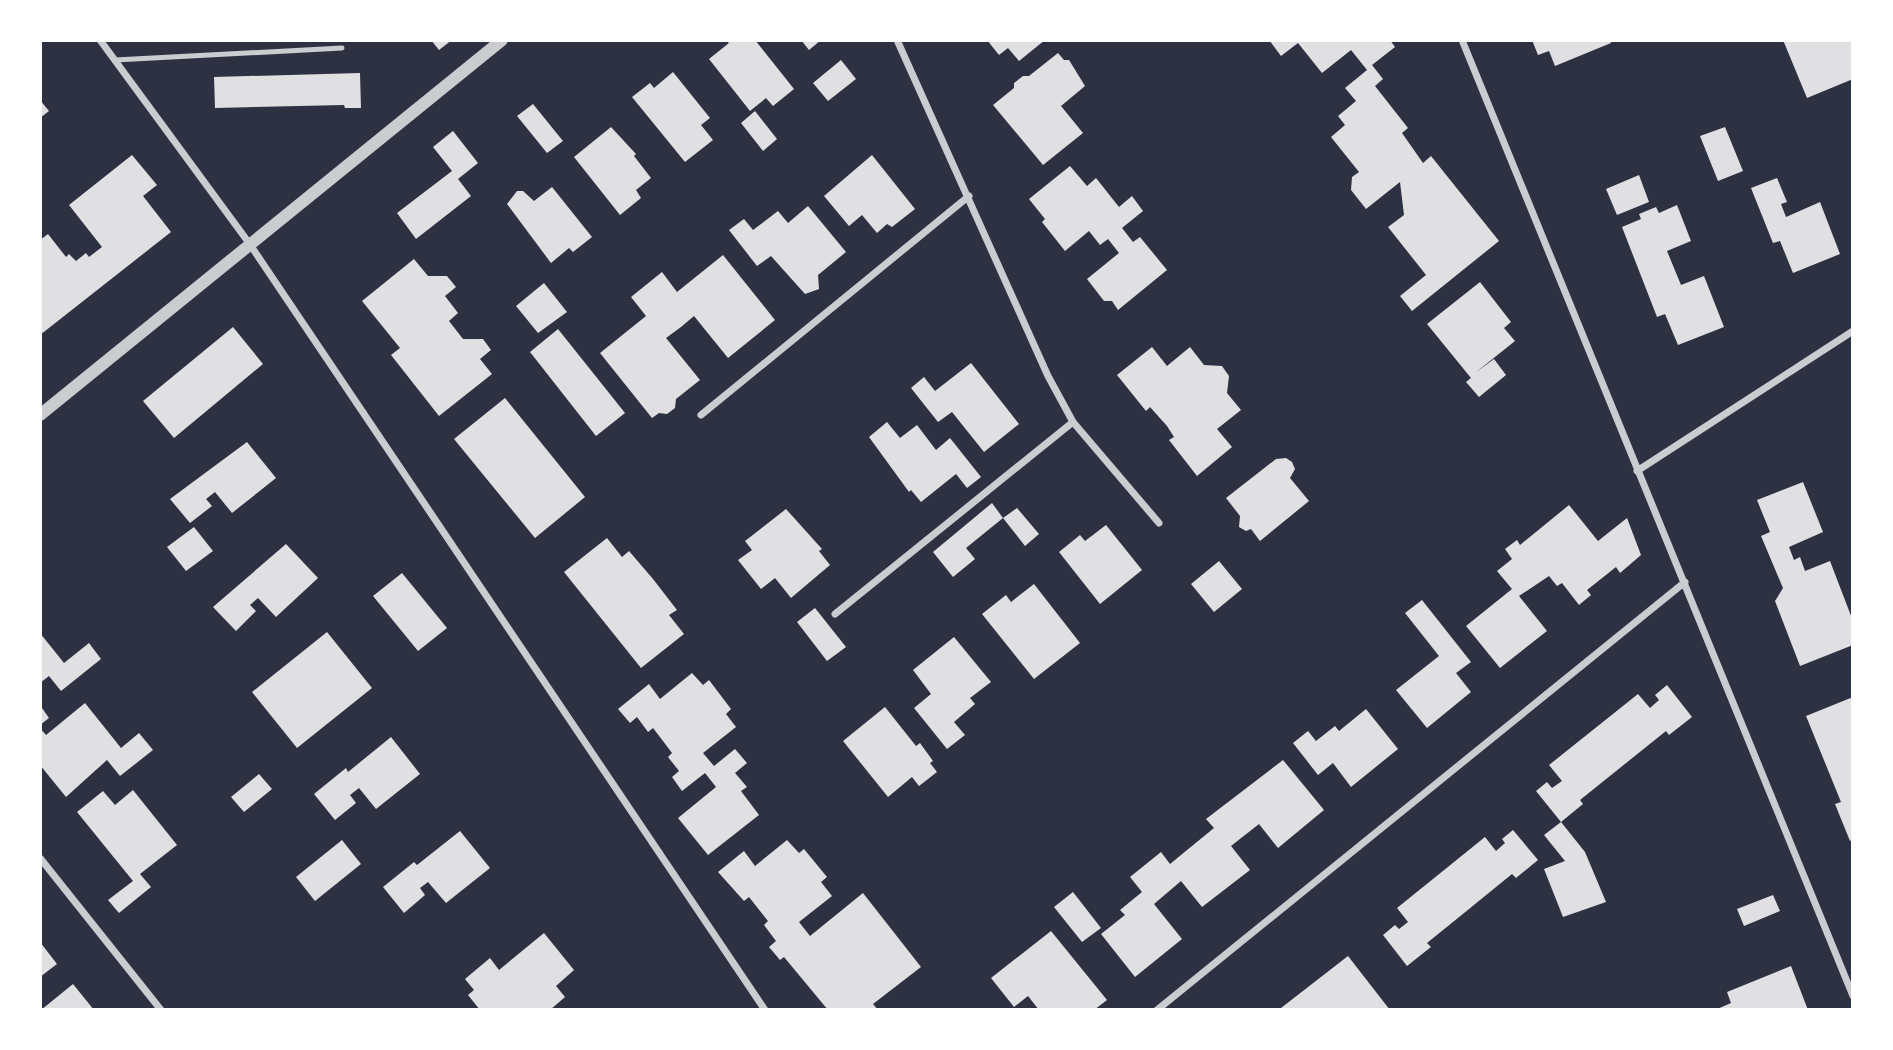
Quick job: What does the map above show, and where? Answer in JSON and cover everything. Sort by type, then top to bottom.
[{"type":"street","points":[[100,40],[249,243],[765,1010]]},
{"type":"street","points":[[40,415],[502,40]]},
{"type":"street","points":[[897,40],[1048,376],[1073,422],[1159,523]]},
{"type":"street","points":[[1462,40],[1853,996]]},
{"type":"street","points":[[701,415],[969,196]]},
{"type":"street","points":[[1637,471],[1853,331]]},
{"type":"street","points":[[835,614],[1073,422]]},
{"type":"street","points":[[1157,1010],[1685,582]]},
{"type":"street","points":[[40,858],[161,1010]]},
{"type":"lane","points":[[115,60],[342,48]]},
{"type":"building","points":[[431,40],[452,40],[439,50]]},
{"type":"building","points":[[726,40],[755,40],[794,89],[773,106],[766,98],[750,111],[709,59],[729,43]]},
{"type":"building","points":[[801,40],[821,40],[809,50]]},
{"type":"building","points":[[987,40],[1045,40],[1019,61],[1008,48],[999,55]]},
{"type":"building","points":[[1269,40],[1390,40],[1395,47],[1372,65],[1383,79],[1375,86],[1408,128],[1402,133],[1423,163],[1431,156],[1499,241],[1412,311],[1400,296],[1426,275],[1388,227],[1404,215],[1400,182],[1366,209],[1351,190],[1352,177],[1359,172],[1331,137],[1345,125],[1338,116],[1356,101],[1345,88],[1367,70],[1351,50],[1322,73],[1298,43],[1281,56]]},
{"type":"building","points":[[1532,40],[1610,40],[1611,43],[1555,66],[1549,51],[1538,55]]},
{"type":"building","points":[[1783,40],[1853,40],[1853,79],[1807,98]]},
{"type":"building","points":[[1058,53],[1064,60],[1069,60],[1085,86],[1061,106],[1083,133],[1043,165],[993,105],[1014,88],[1014,83],[1023,76],[1029,76]]},
{"type":"building","points":[[841,60],[856,79],[828,101],[813,83]]},
{"type":"building","points":[[673,72],[710,118],[701,125],[713,140],[685,162],[632,97],[650,83],[654,88]]},
{"type":"building","points":[[360,73],[361,108],[345,108],[344,105],[215,108],[214,77]]},
{"type":"building","points":[[40,100],[49,111],[40,118]]},
{"type":"building","points":[[533,104],[563,141],[547,153],[517,116]]},
{"type":"building","points":[[755,111],[777,139],[763,151],[741,123]]},
{"type":"building","points":[[611,127],[636,154],[634,156],[651,178],[636,190],[641,198],[620,215],[574,157]]},
{"type":"building","points":[[1725,127],[1743,171],[1718,181],[1700,136]]},
{"type":"building","points":[[453,131],[478,163],[458,179],[471,196],[416,239],[397,213],[452,171],[433,147]]},
{"type":"building","points":[[132,155],[157,185],[143,196],[171,232],[40,335],[40,240],[48,234],[66,257],[69,254],[76,261],[86,253],[89,257],[102,247],[69,205]]},
{"type":"building","points":[[872,155],[915,209],[892,227],[887,224],[877,233],[862,215],[849,226],[824,196]]},
{"type":"building","points":[[1070,166],[1087,186],[1096,178],[1119,207],[1132,196],[1143,211],[1122,228],[1133,242],[1140,237],[1167,270],[1118,310],[1112,301],[1104,301],[1087,279],[1119,253],[1108,239],[1100,245],[1089,231],[1065,251],[1042,222],[1045,219],[1029,199]]},
{"type":"building","points":[[1639,175],[1649,202],[1617,215],[1606,189]]},
{"type":"building","points":[[1777,178],[1787,202],[1781,204],[1786,217],[1820,202],[1840,254],[1793,273],[1780,241],[1773,243],[1751,188]]},
{"type":"building","points":[[552,187],[592,237],[573,252],[569,248],[551,263],[507,204],[517,191],[523,191],[534,201]]},
{"type":"building","points":[[1677,205],[1691,241],[1667,251],[1681,285],[1704,276],[1724,327],[1678,345],[1665,314],[1657,317],[1622,227],[1641,219],[1639,214],[1656,207],[1659,213]]},
{"type":"building","points":[[808,206],[846,252],[818,275],[819,289],[805,294],[771,256],[757,266],[729,230],[744,219],[753,230],[778,211],[788,223]]},
{"type":"building","points":[[723,255],[775,320],[728,358],[694,316],[666,338],[700,380],[676,399],[675,408],[667,414],[659,413],[652,418],[600,353],[646,316],[631,297],[662,272],[677,292]]},
{"type":"building","points":[[414,259],[428,276],[447,276],[456,287],[445,296],[458,313],[449,321],[463,339],[483,339],[491,350],[480,359],[492,374],[439,416],[391,355],[400,348],[362,301]]},
{"type":"building","points":[[1480,282],[1511,322],[1504,328],[1515,341],[1475,373],[1494,359],[1506,375],[1479,397],[1466,382],[1471,378],[1427,324]]},
{"type":"building","points":[[544,283],[567,312],[538,333],[516,306]]},
{"type":"building","points":[[233,327],[263,364],[174,438],[143,401]]},
{"type":"building","points":[[558,329],[625,413],[596,436],[530,352]]},
{"type":"building","points":[[1152,347],[1167,366],[1190,347],[1204,365],[1222,366],[1229,376],[1227,393],[1241,410],[1217,429],[1232,447],[1197,476],[1169,440],[1174,437],[1167,426],[1150,407],[1146,411],[1117,375]]},
{"type":"building","points":[[971,363],[1019,424],[984,452],[952,412],[938,422],[911,388],[924,377],[935,391]]},
{"type":"building","points":[[505,398],[585,497],[535,538],[454,439]]},
{"type":"building","points":[[887,422],[900,438],[917,425],[936,450],[950,438],[981,477],[967,488],[956,474],[921,502],[911,490],[909,492],[869,437]]},
{"type":"building","points":[[247,442],[276,478],[232,513],[215,492],[206,499],[212,506],[190,523],[170,499]]},
{"type":"building","points":[[1286,458],[1292,462],[1295,469],[1290,478],[1309,501],[1260,541],[1251,529],[1246,531],[1239,527],[1240,516],[1226,498],[1276,459]]},
{"type":"building","points":[[1803,482],[1823,532],[1789,547],[1794,560],[1800,557],[1805,571],[1830,561],[1853,621],[1853,645],[1800,666],[1775,601],[1783,588],[1761,536],[1770,532],[1757,500]]},
{"type":"building","points":[[992,503],[1003,518],[966,548],[975,559],[953,577],[933,552]]},
{"type":"building","points":[[1569,505],[1598,541],[1627,518],[1641,555],[1620,573],[1616,567],[1587,590],[1591,595],[1579,605],[1562,583],[1557,586],[1549,576],[1519,596],[1547,631],[1500,668],[1466,626],[1512,589],[1497,571],[1512,559],[1505,549],[1517,540],[1520,545]]},
{"type":"building","points":[[1017,508],[1039,534],[1025,546],[1003,518]]},
{"type":"building","points":[[786,509],[822,549],[819,551],[830,565],[791,598],[775,578],[761,589],[738,560],[752,550],[745,541]]},
{"type":"building","points":[[1106,525],[1142,570],[1100,604],[1059,552],[1080,535],[1085,541]]},
{"type":"building","points":[[194,527],[213,551],[186,571],[167,547]]},
{"type":"building","points":[[607,538],[622,557],[629,551],[653,579],[677,610],[669,615],[684,634],[641,668],[564,572]]},
{"type":"building","points":[[286,544],[318,578],[276,617],[258,598],[250,605],[256,611],[236,631],[213,607]]},
{"type":"building","points":[[1219,561],[1242,589],[1214,612],[1191,584]]},
{"type":"building","points":[[402,573],[447,628],[418,651],[373,596]]},
{"type":"building","points":[[1034,584],[1080,643],[1034,679],[982,614],[1006,595],[1011,602]]},
{"type":"building","points":[[1422,600],[1471,662],[1456,673],[1471,692],[1427,728],[1396,690],[1439,656],[1405,613]]},
{"type":"building","points":[[815,608],[846,647],[827,661],[797,622]]},
{"type":"building","points":[[327,632],[372,688],[297,748],[252,692]]},
{"type":"building","points":[[40,633],[64,663],[89,643],[101,659],[61,691],[49,676],[40,683]]},
{"type":"building","points":[[954,637],[991,682],[970,698],[975,704],[954,722],[965,735],[947,749],[914,708],[931,694],[913,670]]},
{"type":"building","points":[[692,673],[703,685],[709,680],[731,709],[726,714],[736,727],[703,753],[714,766],[735,749],[747,763],[735,773],[747,787],[741,791],[759,815],[708,855],[678,818],[716,787],[705,773],[682,791],[672,777],[679,771],[668,757],[672,753],[653,728],[648,732],[637,717],[630,723],[618,709],[649,684],[660,699]]},
{"type":"building","points":[[1667,685],[1692,717],[1669,735],[1666,731],[1580,800],[1583,804],[1561,822],[1536,791],[1547,782],[1552,788],[1562,781],[1549,765],[1638,694],[1650,708],[1659,700],[1655,695]]},
{"type":"building","points":[[1853,697],[1853,840],[1850,841],[1835,804],[1841,802],[1806,716]]},
{"type":"building","points":[[85,703],[121,748],[139,733],[153,750],[120,776],[107,760],[66,797],[40,765],[40,728],[46,735]]},
{"type":"building","points":[[885,707],[916,746],[920,743],[933,761],[930,763],[937,772],[919,786],[912,777],[888,797],[843,741]]},
{"type":"building","points":[[42,708],[49,718],[40,725],[40,710]]},
{"type":"building","points":[[1366,709],[1398,749],[1351,787],[1333,763],[1318,775],[1293,743],[1308,731],[1316,741],[1335,726],[1339,731]]},
{"type":"building","points":[[391,737],[420,774],[376,809],[359,788],[350,795],[356,803],[335,820],[314,794],[346,768],[348,772]]},
{"type":"building","points":[[1283,760],[1324,810],[1278,848],[1259,824],[1231,846],[1250,870],[1202,907],[1181,881],[1154,904],[1182,939],[1135,977],[1101,934],[1125,915],[1120,910],[1142,892],[1130,877],[1161,852],[1170,864],[1214,828],[1206,819]]},
{"type":"building","points":[[259,774],[272,789],[244,812],[231,797]]},
{"type":"building","points":[[133,790],[177,845],[140,874],[151,887],[119,913],[108,900],[133,881],[77,812],[103,791],[115,805]]},
{"type":"building","points":[[1561,822],[1585,852],[1606,902],[1563,917],[1544,869],[1565,861],[1544,835]]},
{"type":"building","points":[[1513,830],[1538,860],[1516,878],[1512,874],[1427,943],[1431,947],[1407,966],[1383,935],[1395,925],[1399,929],[1408,922],[1397,908],[1485,837],[1496,851],[1505,843],[1502,839]]},
{"type":"building","points":[[460,831],[490,868],[446,903],[428,882],[420,888],[425,895],[404,913],[383,887],[414,862],[417,865]]},
{"type":"building","points":[[342,840],[361,864],[315,901],[296,877]]},
{"type":"building","points":[[787,840],[799,853],[804,849],[827,877],[821,882],[832,896],[799,922],[810,936],[863,893],[921,967],[873,1004],[878,1010],[828,1010],[784,957],[780,960],[769,947],[776,941],[764,925],[768,921],[749,897],[744,901],[718,872],[744,851],[755,866]]},
{"type":"building","points":[[1073,892],[1101,928],[1082,942],[1054,907]]},
{"type":"building","points":[[1773,895],[1780,911],[1744,926],[1737,909]]},
{"type":"building","points":[[1051,931],[1107,1000],[1094,1010],[1039,1010],[1028,996],[1014,1007],[991,978]]},
{"type":"building","points":[[544,933],[574,970],[556,986],[565,997],[550,1010],[480,1010],[468,995],[474,990],[465,979],[490,958],[499,970]]},
{"type":"building","points":[[40,942],[57,964],[40,977]]},
{"type":"building","points":[[1348,956],[1390,1010],[1282,1010],[1281,1008]]},
{"type":"building","points":[[1791,966],[1808,1010],[1715,1010],[1731,1003],[1727,992]]},
{"type":"building","points":[[73,984],[94,1010],[41,1010]]}]
